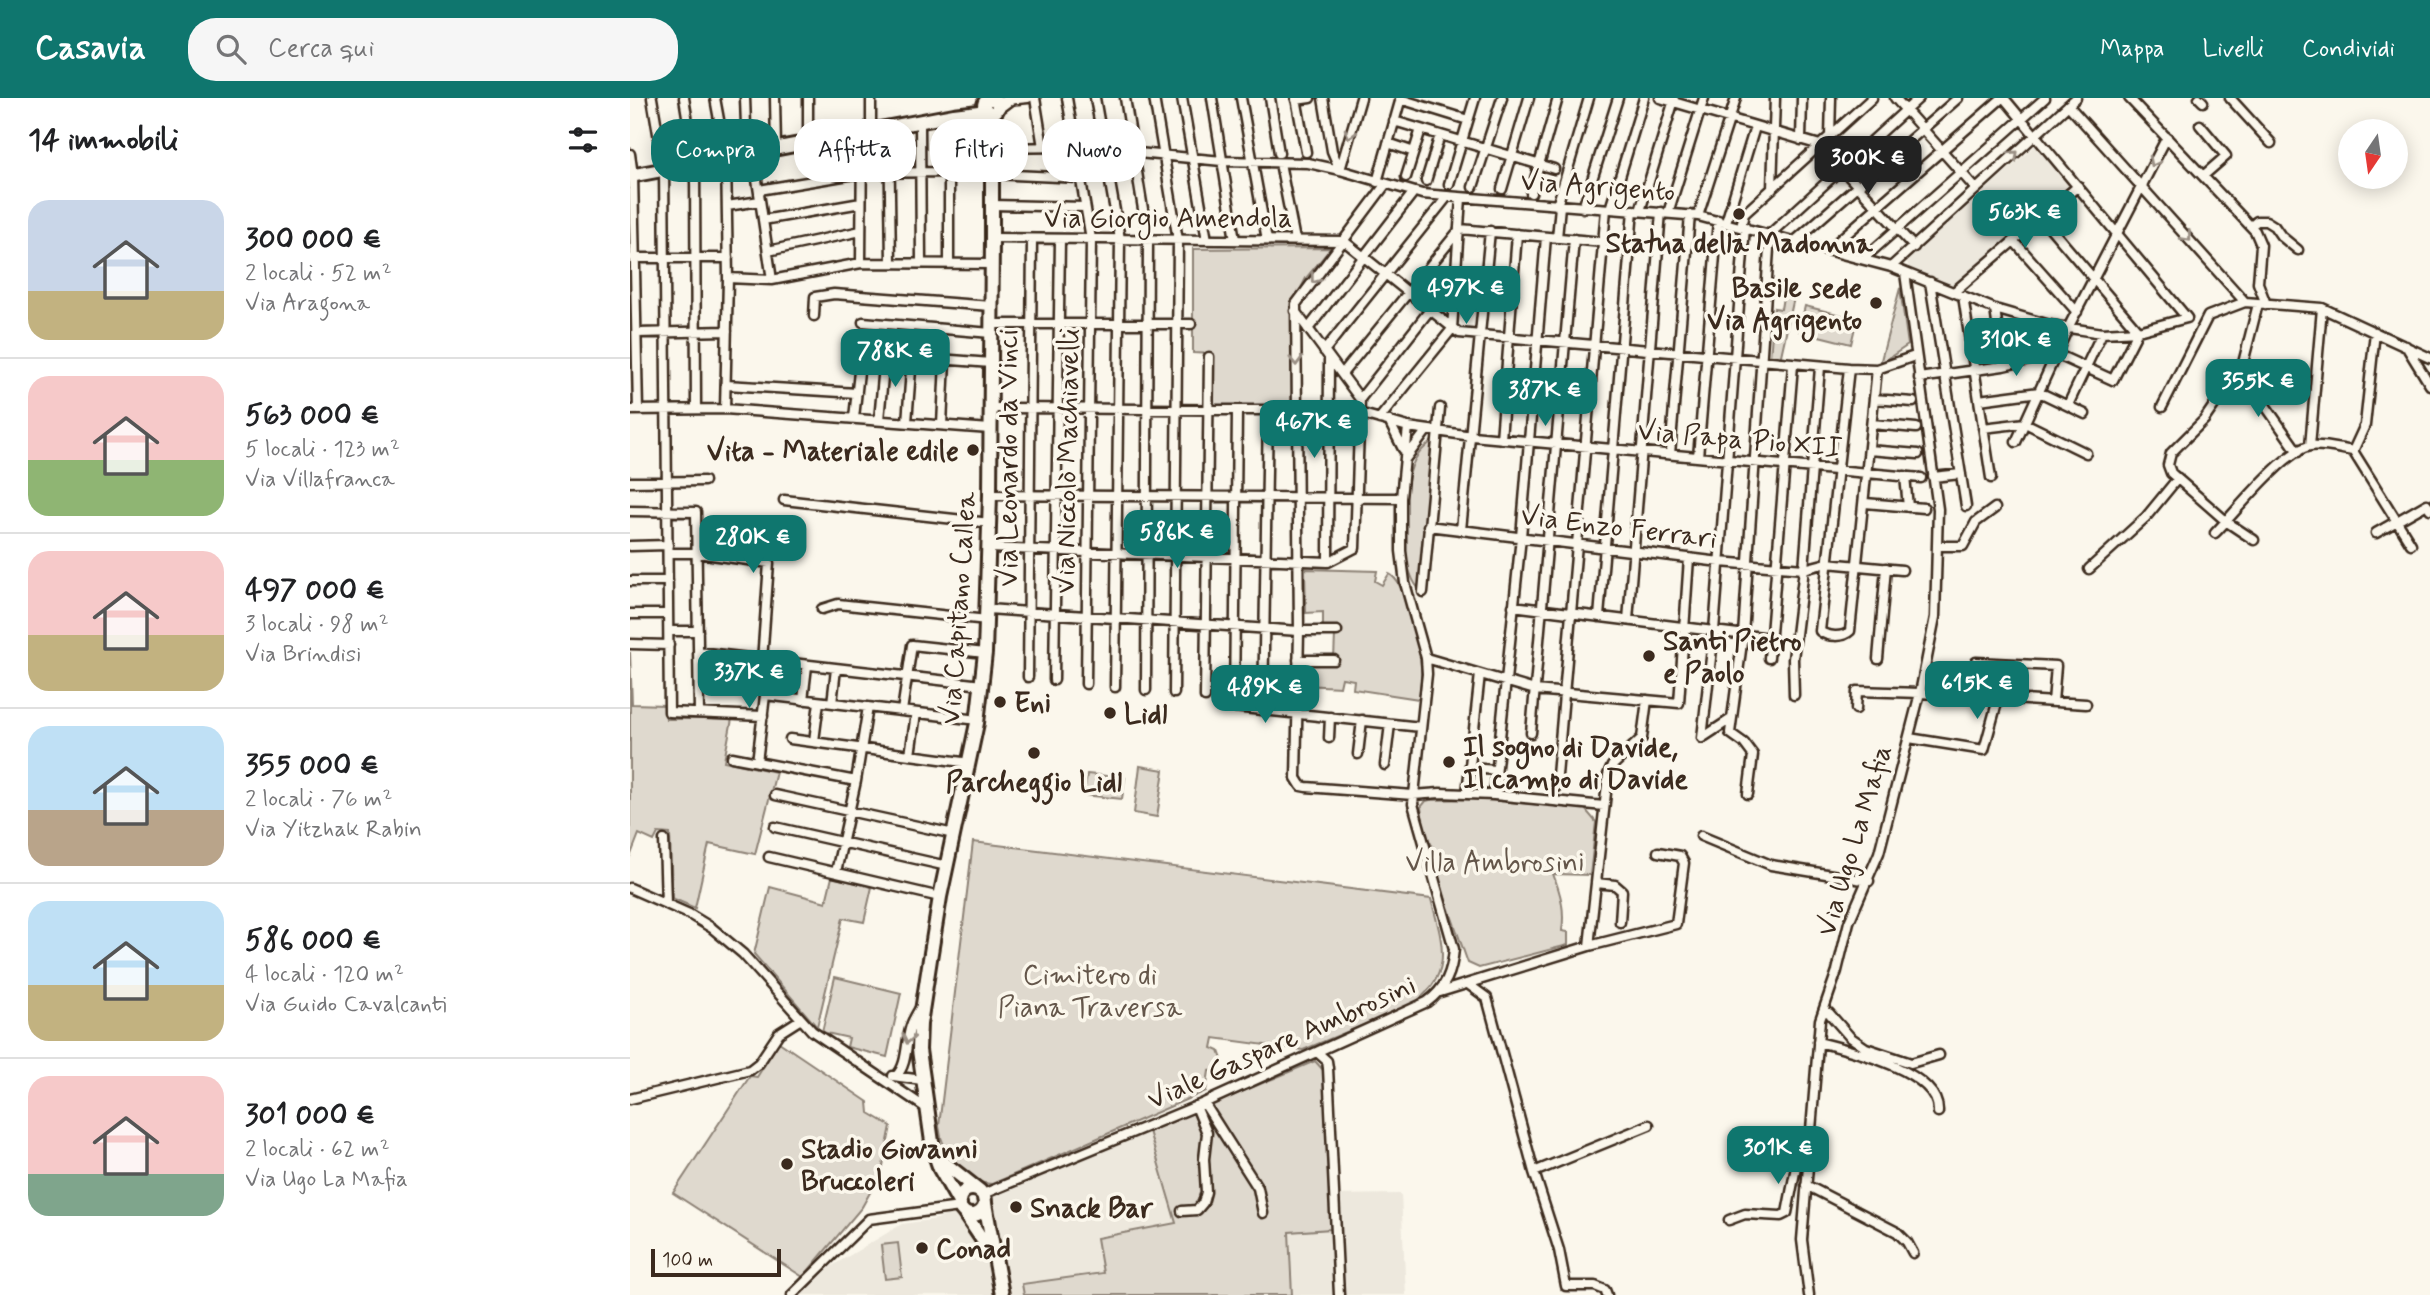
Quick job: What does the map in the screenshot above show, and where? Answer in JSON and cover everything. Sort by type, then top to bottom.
[{"type":"main road","points":[[916,122],[1010,99]]},
{"type":"main road","points":[[952,115],[960,119]]},
{"type":"main road","points":[[632,176],[651,172]]},
{"type":"main road","name":"Via Capitano Callea","points":[[992,182],[990,523],[985,653],[978,720],[940,897],[923,1002],[919,1050],[933,1149],[940,1169],[960,1206],[997,1262]]},
{"type":"main road","points":[[933,1149],[943,1162],[982,1195],[1002,1295]]},
{"type":"main road","points":[[973,1189],[982,1195],[984,1206],[979,1212],[967,1213],[960,1206],[961,1196],[966,1191],[973,1189]]},
{"type":"street","points":[[652,98],[656,119]]},
{"type":"street","points":[[684,98],[688,119]]},
{"type":"street","points":[[715,98],[719,119]]},
{"type":"street","points":[[746,98],[748,119]]},
{"type":"street","points":[[775,98],[775,119]]},
{"type":"street","points":[[808,98],[808,119]]},
{"type":"street","points":[[868,119],[871,98]]},
{"type":"street","points":[[1010,99],[1028,98]]},
{"type":"street","points":[[1035,98],[1042,141]]},
{"type":"street","name":"Via Niccolò Machiavelli","points":[[1067,98],[1070,119]]},
{"type":"street","points":[[1095,98],[1099,119]]},
{"type":"street","points":[[1125,98],[1128,119]]},
{"type":"street","points":[[1154,98],[1178,240],[1174,694]]},
{"type":"street","points":[[1182,98],[1207,240]]},
{"type":"street","points":[[1212,98],[1235,240]]},
{"type":"street","points":[[1241,98],[1267,240]]},
{"type":"street","points":[[1270,98],[1295,240]]},
{"type":"street","points":[[1306,152],[1296,99],[1310,98]]},
{"type":"street","points":[[1323,98],[1332,152],[1340,170]]},
{"type":"street","points":[[1340,170],[1360,98]]},
{"type":"street","points":[[1449,184],[1475,98]]},
{"type":"street","points":[[1473,187],[1503,98]]},
{"type":"street","points":[[1502,189],[1529,98]]},
{"type":"street","points":[[1531,193],[1558,98]]},
{"type":"street","points":[[1557,238],[1558,206],[1589,98]]},
{"type":"street","points":[[1583,208],[1618,98]]},
{"type":"street","points":[[1556,787],[1608,209],[1644,98]]},
{"type":"street","points":[[1660,98],[1820,145],[1914,247]]},
{"type":"street","points":[[1628,620],[1650,351],[1665,212],[1704,98]]},
{"type":"street","points":[[1670,454],[1694,216],[1736,98]]},
{"type":"street","points":[[1772,188],[1774,98]]},
{"type":"street","points":[[1801,140],[1802,98]]},
{"type":"street","points":[[1830,136],[1831,98]]},
{"type":"street","points":[[1731,719],[1702,738],[1720,562],[1744,214],[1872,98]]},
{"type":"street","points":[[1895,98],[1976,190]]},
{"type":"street","points":[[1748,794],[1753,755],[1744,743],[1730,733],[1743,635],[1770,234],[1919,98]]},
{"type":"street","points":[[1795,241],[1958,98]]},
{"type":"street","points":[[1828,250],[2003,98],[2117,234]]},
{"type":"street","points":[[1863,260],[2045,98]]},
{"type":"street","points":[[1891,267],[2076,98]]},
{"type":"street","points":[[2129,98],[2251,226],[2261,245],[2258,283],[2262,304],[2241,370],[2204,420],[2171,453],[2168,468],[2227,522],[2254,540]]},
{"type":"street","points":[[2230,98],[2271,144]]},
{"type":"street","points":[[1468,120],[1400,99],[1388,143],[1381,184],[1344,241],[1296,304],[1299,631],[1296,779],[1301,786],[1413,795],[1467,793],[1604,806]]},
{"type":"street","points":[[1599,617],[1622,348],[1637,211],[1674,100]]},
{"type":"street","points":[[2068,105],[2245,302]]},
{"type":"street","points":[[952,115],[952,119]]},
{"type":"street","points":[[920,121],[921,263]]},
{"type":"street","points":[[1394,121],[1554,169]]},
{"type":"street","points":[[2200,125],[2226,156],[2203,176]]},
{"type":"street","points":[[1698,457],[1706,356],[1722,221],[1755,127]]},
{"type":"street","points":[[1406,177],[1421,129]]},
{"type":"street","points":[[1426,181],[1440,135]]},
{"type":"street","points":[[2016,442],[2068,328],[2167,137]]},
{"type":"street","points":[[1388,143],[1414,152]]},
{"type":"street","name":"Via Agrigento","points":[[1146,153],[1252,163],[1279,158],[1340,170],[1413,193],[1583,208],[1665,212],[1722,221],[1891,267],[1995,309],[2068,328],[2102,333],[2138,331],[2187,318],[2117,234]]},
{"type":"street","points":[[630,154],[633,288],[637,333],[634,410],[725,409],[990,429]]},
{"type":"street","points":[[916,172],[930,172]]},
{"type":"street","points":[[664,182],[669,712],[763,716]]},
{"type":"street","points":[[695,182],[696,409]]},
{"type":"street","points":[[725,409],[728,278],[726,182]]},
{"type":"street","points":[[757,182],[772,280]]},
{"type":"street","points":[[759,190],[807,182]]},
{"type":"street","points":[[861,182],[861,263]]},
{"type":"street","points":[[890,182],[891,263]]},
{"type":"street","points":[[949,182],[949,263]]},
{"type":"street","name":"Via Niccolò Machiavelli","points":[[1081,182],[1091,239],[1086,684]]},
{"type":"street","points":[[1110,182],[1120,239],[1115,687]]},
{"type":"street","points":[[1139,182],[1148,240],[1146,690]]},
{"type":"street","points":[[1991,478],[1959,294],[2014,241],[2078,186]]},
{"type":"street","points":[[1308,329],[1413,193]]},
{"type":"street","points":[[1328,562],[1327,354],[1447,197]]},
{"type":"street","points":[[1406,458],[1396,432],[1384,420],[1452,329],[1461,198]]},
{"type":"street","points":[[727,206],[760,201]]},
{"type":"street","points":[[763,220],[861,203]]},
{"type":"street","points":[[992,205],[1085,207]]},
{"type":"street","points":[[1919,378],[2003,366],[2056,354],[2113,380],[2138,331],[2041,217]]},
{"type":"street","points":[[2251,226],[2257,221],[2270,223],[2298,250]]},
{"type":"street","points":[[1460,229],[1604,242]]},
{"type":"street","points":[[1342,374],[1460,229]]},
{"type":"street","points":[[768,251],[861,231]]},
{"type":"street","points":[[1461,530],[1490,231]]},
{"type":"street","points":[[1500,439],[1517,234]]},
{"type":"street","points":[[1494,795],[1521,537],[1546,237]]},
{"type":"street","name":"Via Giorgio Amendola","points":[[992,239],[1344,241]]},
{"type":"street","name":"Via Leonardo da Vinci","points":[[1028,677],[1031,239]]},
{"type":"street","points":[[1054,680],[1060,239]]},
{"type":"street","points":[[1531,733],[1574,239]]},
{"type":"street","points":[[1344,241],[1458,333],[1849,368],[1877,369],[1915,356]]},
{"type":"street","points":[[2014,241],[2077,312]]},
{"type":"street","points":[[633,258],[728,258]]},
{"type":"street","points":[[728,278],[772,280],[861,263],[992,264]]},
{"type":"street","name":"Via Ugo La Mafia","points":[[1809,1295],[1802,1240],[1818,1042],[1823,1011],[1837,971],[1849,922],[1879,853],[1920,693],[1935,617],[1938,509],[1905,273]]},
{"type":"street","points":[[1930,282],[1966,506]]},
{"type":"street","points":[[814,316],[815,297],[834,294],[991,306]]},
{"type":"street","points":[[2162,407],[2208,316],[2245,302],[2322,308],[2430,358]]},
{"type":"street","points":[[2310,446],[2322,308]]},
{"type":"street","points":[[1995,309],[2003,366]]},
{"type":"street","points":[[1295,311],[1360,399]]},
{"type":"street","points":[[989,548],[1328,562],[1356,548],[1360,399],[1429,311]]},
{"type":"street","points":[[863,322],[991,328],[1031,323],[1191,324]]},
{"type":"street","points":[[637,333],[727,331]]},
{"type":"street","points":[[2353,451],[2365,425],[2375,332]]},
{"type":"street","points":[[2068,405],[2102,333]]},
{"type":"street","points":[[2406,346],[2430,385]]},
{"type":"street","points":[[854,418],[861,353],[991,363]]},
{"type":"street","points":[[879,420],[885,355]]},
{"type":"street","points":[[907,422],[912,357]]},
{"type":"street","points":[[1205,697],[1209,357]]},
{"type":"street","points":[[942,425],[945,360]]},
{"type":"street","points":[[1769,658],[1793,365]]},
{"type":"street","points":[[1794,695],[1793,659],[1804,569],[1820,366]]},
{"type":"street","points":[[1849,368],[1820,631],[1842,636],[1850,631],[1877,369]]},
{"type":"street","points":[[2241,370],[2298,452]]},
{"type":"street","points":[[726,384],[857,393]]},
{"type":"street","points":[[1979,400],[2039,392],[2085,414]]},
{"type":"street","points":[[1874,399],[1913,402]]},
{"type":"street","name":"Via Papa Pio XII","points":[[991,408],[1296,410],[1359,413],[1437,432],[1921,478]]},
{"type":"street","points":[[1423,592],[1440,408]]},
{"type":"street","points":[[1237,410],[1234,707],[1421,727]]},
{"type":"street","points":[[1263,710],[1268,410]]},
{"type":"street","points":[[1983,428],[2025,423],[2086,453]]},
{"type":"street","points":[[1872,424],[1916,428]]},
{"type":"street","name":"Viale Gaspare Ambrosini","points":[[982,1195],[1200,1104],[1427,1002],[1440,992],[1450,972],[1454,949],[1413,804],[1427,674],[1426,658],[1405,583],[1401,551],[1401,498],[1411,427]]},
{"type":"street","name":"Viale Gaspare Ambrosini","points":[[1406,458],[1427,430]]},
{"type":"street","points":[[2216,533],[2273,471],[2298,452],[2310,446],[2353,451]]},
{"type":"street","points":[[1869,450],[1918,454]]},
{"type":"street","points":[[2353,451],[2411,544]]},
{"type":"street","points":[[1933,477],[1961,474]]},
{"type":"street","points":[[1905,476],[1908,507]]},
{"type":"street","points":[[2089,569],[2146,517],[2178,478]]},
{"type":"street","points":[[630,482],[704,481]]},
{"type":"street","points":[[990,495],[1401,498]]},
{"type":"street","points":[[784,500],[990,523]]},
{"type":"street","points":[[1865,503],[1924,508]]},
{"type":"street","points":[[2376,533],[2427,504],[2430,509]]},
{"type":"street","points":[[1938,546],[1964,546],[1976,522],[1996,508]]},
{"type":"street","points":[[630,511],[696,512],[699,713]]},
{"type":"street","name":"Via Enzo Ferrari","points":[[1428,526],[1748,565],[1804,569],[1827,563]]},
{"type":"street","points":[[630,546],[769,562],[765,695],[757,762]]},
{"type":"street","points":[[1426,658],[1535,690],[1679,703],[1689,558]]},
{"type":"street","points":[[1827,563],[1902,570]]},
{"type":"street","points":[[1878,659],[1886,568]]},
{"type":"street","points":[[630,581],[668,581]]},
{"type":"street","points":[[822,610],[838,604],[987,615],[1029,612],[1264,629],[1337,631]]},
{"type":"street","points":[[1513,606],[1770,638]]},
{"type":"street","points":[[630,614],[668,614]]},
{"type":"street","points":[[668,631],[698,631]]},
{"type":"street","points":[[630,645],[669,645]]},
{"type":"street","points":[[902,711],[912,645],[985,653]]},
{"type":"street","points":[[698,652],[982,685]]},
{"type":"street","points":[[1298,660],[1334,660]]},
{"type":"street","points":[[1976,696],[1976,662],[2056,666],[2053,702]]},
{"type":"street","points":[[803,700],[807,666]]},
{"type":"street","points":[[832,703],[836,669]]},
{"type":"street","points":[[1467,793],[1480,674]]},
{"type":"street","points":[[1856,709],[1857,691],[2086,704]]},
{"type":"street","points":[[765,695],[978,720]]},
{"type":"street","points":[[1909,738],[1984,750],[1998,699]]},
{"type":"street","points":[[1588,946],[1606,783],[1612,766],[1638,743],[1644,734],[1647,700]]},
{"type":"street","points":[[814,741],[819,702]]},
{"type":"street","points":[[836,872],[856,781],[868,707]]},
{"type":"street","points":[[910,754],[916,713]]},
{"type":"street","points":[[1329,738],[1330,717]]},
{"type":"street","points":[[1358,754],[1362,720]]},
{"type":"street","points":[[1385,765],[1391,724]]},
{"type":"street","points":[[790,739],[970,763]]},
{"type":"street","points":[[732,757],[856,781]]},
{"type":"street","points":[[1470,768],[1496,770]]},
{"type":"street","points":[[775,795],[954,834]]},
{"type":"street","points":[[775,827],[947,866]]},
{"type":"street","points":[[1700,836],[1771,865],[1868,881]]},
{"type":"street","points":[[664,840],[666,904]]},
{"type":"street","points":[[1440,992],[1588,946],[1676,924],[1684,863],[1679,856],[1658,852]]},
{"type":"street","points":[[769,857],[940,897]]},
{"type":"street","points":[[1596,883],[1615,885],[1622,891],[1620,922]]},
{"type":"street","points":[[630,888],[701,920],[734,945],[816,1035],[926,1108]]},
{"type":"street","points":[[1468,984],[1487,998],[1534,1172],[1559,1250],[1566,1286],[1595,1286],[1605,1290],[1607,1295]]},
{"type":"street","points":[[896,1076],[900,1072],[911,1024],[923,1002]]},
{"type":"street","points":[[1823,1011],[1829,1013],[1850,1037],[1866,1048],[1912,1063],[1939,1055]]},
{"type":"street","points":[[630,1100],[750,1070],[759,1063],[779,1033],[801,1019]]},
{"type":"street","points":[[1818,1042],[1912,1074],[1933,1091],[1938,1112]]},
{"type":"street","points":[[1317,1052],[1327,1061],[1328,1068],[1339,1295]]},
{"type":"street","points":[[879,1076],[922,1080]]},
{"type":"street","points":[[899,1088],[916,1085],[922,1080]]},
{"type":"street","points":[[1182,1212],[1197,1210],[1205,1198],[1204,1159],[1207,1133],[1200,1104]]},
{"type":"street","points":[[1200,1104],[1258,1188],[1264,1213]]},
{"type":"street","points":[[1534,1172],[1649,1125]]},
{"type":"street","points":[[1729,1220],[1739,1215],[1781,1216],[1787,1213],[1800,1146],[1811,1130]]},
{"type":"street","points":[[1806,1185],[1897,1232],[1913,1253]]},
{"type":"street","points":[[792,1295],[869,1219],[960,1206]]},
{"type":"shaded area","points":[[2038,143],[2070,179],[2071,186],[1953,289],[1909,270],[1907,261]]},
{"type":"shaded area","points":[[1149,1131],[1176,1223],[1097,1238],[1104,1273],[1023,1284],[1024,1295],[801,1295],[832,1266],[902,1224],[937,1219]]},
{"type":"shaded area","points":[[1401,1194],[1406,1295],[1292,1295],[1289,1231],[1331,1229],[1329,1195]]},
{"type":"green space","points":[[1331,248],[1306,278],[1291,308],[1292,405],[1213,405],[1214,354],[1193,353],[1193,249]]},
{"type":"green space","points":[[1900,288],[1908,345],[1880,364]]},
{"type":"green space","points":[[1784,291],[1795,293],[1780,360],[1770,359],[1774,308],[1781,309]]},
{"type":"green space","points":[[1805,306],[1857,319],[1851,344],[1799,331]]},
{"type":"green space","points":[[1433,440],[1419,589],[1408,565],[1405,548],[1406,494],[1414,462]]},
{"type":"green space","points":[[1305,569],[1377,571],[1375,581],[1382,585],[1389,574],[1396,579],[1407,601],[1418,644],[1421,670],[1419,699],[1353,689],[1354,680],[1342,678],[1340,687],[1304,685],[1304,660],[1334,660],[1335,634],[1323,634],[1323,612],[1306,613]]},
{"type":"green space","points":[[630,652],[632,704],[665,705],[666,719],[732,719],[724,761],[776,772],[755,854],[709,844],[695,908],[672,898],[670,834],[658,833],[654,841],[639,834],[630,857]]},
{"type":"green space","points":[[1140,766],[1164,770],[1157,817],[1134,813]]},
{"type":"green space","points":[[1087,774],[1125,778],[1122,799],[1084,795]]},
{"type":"green space","name":"Villa Ambrosini","points":[[1478,799],[1585,809],[1596,822],[1590,875],[1553,874],[1562,902],[1562,931],[1568,932],[1568,945],[1479,968],[1468,963],[1443,892],[1435,863],[1436,852],[1424,832],[1421,807],[1430,800]]},
{"type":"green space","name":"Cimitero di Piana Traversa","points":[[973,842],[1431,899],[1441,945],[1440,971],[1424,995],[1410,1006],[1303,1050],[1214,1038],[1212,1048],[1219,1051],[1223,1062],[1217,1070],[1209,1071],[1206,1091],[992,1184],[981,1182],[971,1178],[955,1165],[944,1146],[939,1126]]},
{"type":"green space","points":[[832,877],[872,887],[864,922],[843,918],[817,1027],[754,954],[770,887],[826,902]]},
{"type":"green space","points":[[835,977],[901,993],[887,1057],[847,1047],[849,1038],[822,1032]]},
{"type":"green space","name":"Stadio Giovanni Bruccoleri","points":[[779,1042],[868,1102],[869,1113],[891,1126],[882,1171],[862,1207],[803,1277],[673,1193],[750,1076],[757,1077]]},
{"type":"green space","points":[[1315,1061],[1324,1071],[1331,1229],[1289,1232],[1292,1295],[1024,1295],[1022,1284],[1103,1273],[1097,1238],[1176,1223],[1149,1131]]},
{"type":"green space","points":[[898,1243],[902,1277],[885,1279],[881,1245]]},
{"type":"place","name":"Statua della Madonna","points":[[1739,214]]},
{"type":"place","name":"Basile sede Via Agrigento","points":[[1876,303]]},
{"type":"place","name":"Vita - Materiale edile","points":[[973,450]]},
{"type":"place","name":"Santi Pietro e Paolo","points":[[1649,656]]},
{"type":"place","name":"Eni","points":[[1000,702]]},
{"type":"place","name":"Lidl","points":[[1110,713]]},
{"type":"place","name":"Parcheggio Lidl","points":[[1034,753]]},
{"type":"place","name":"Il sogno di Davide, Il campo di Davide","points":[[1449,762]]},
{"type":"place","name":"Stadio Giovanni Bruccoleri","points":[[787,1164]]},
{"type":"place","name":"Snack Bar","points":[[1016,1207]]},
{"type":"place","name":"Conad","points":[[922,1248]]}]
